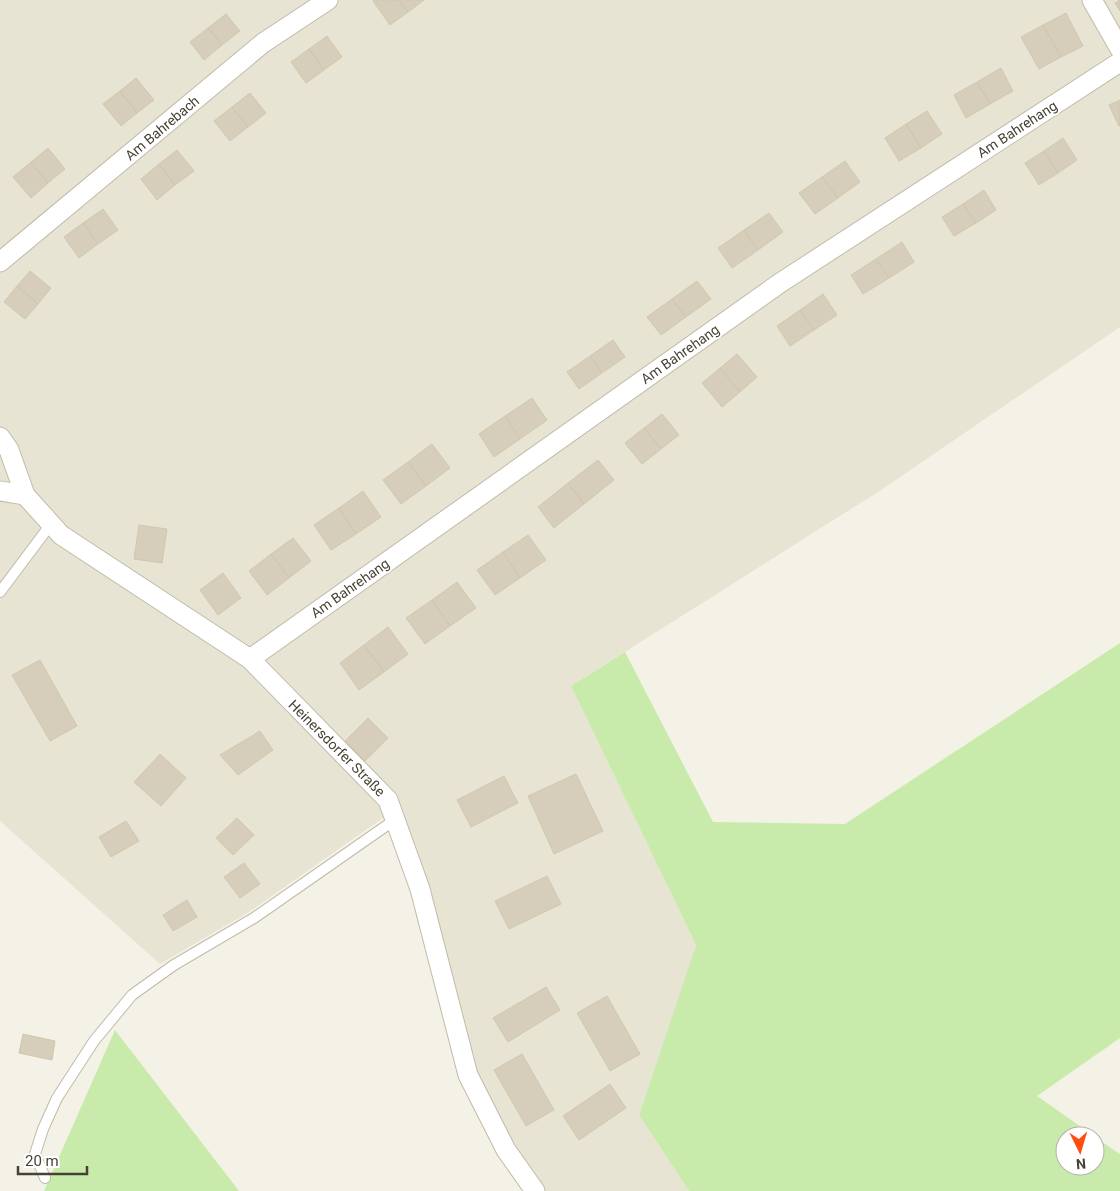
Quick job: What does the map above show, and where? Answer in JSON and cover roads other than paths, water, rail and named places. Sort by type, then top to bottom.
[{"type":"street","name":"Am Bahrebach","points":[[0,262],[263,43],[328,0]]},
{"type":"street","points":[[1092,0],[1120,49]]},
{"type":"street","name":"Am Bahrehang","points":[[250,660],[780,283],[1120,62]]},
{"type":"street","name":"Heinersdorfer Straße","points":[[0,437],[8,450],[24,496],[61,535],[250,660],[388,800],[420,889],[468,1075],[506,1150],[535,1191]]},
{"type":"street","points":[[0,491],[24,496]]},
{"type":"lane","points":[[0,592],[51,524]]},
{"type":"lane","points":[[45,1178],[35,1154],[43,1129],[57,1098],[94,1042],[132,995],[174,965],[254,918],[396,819]]}]
